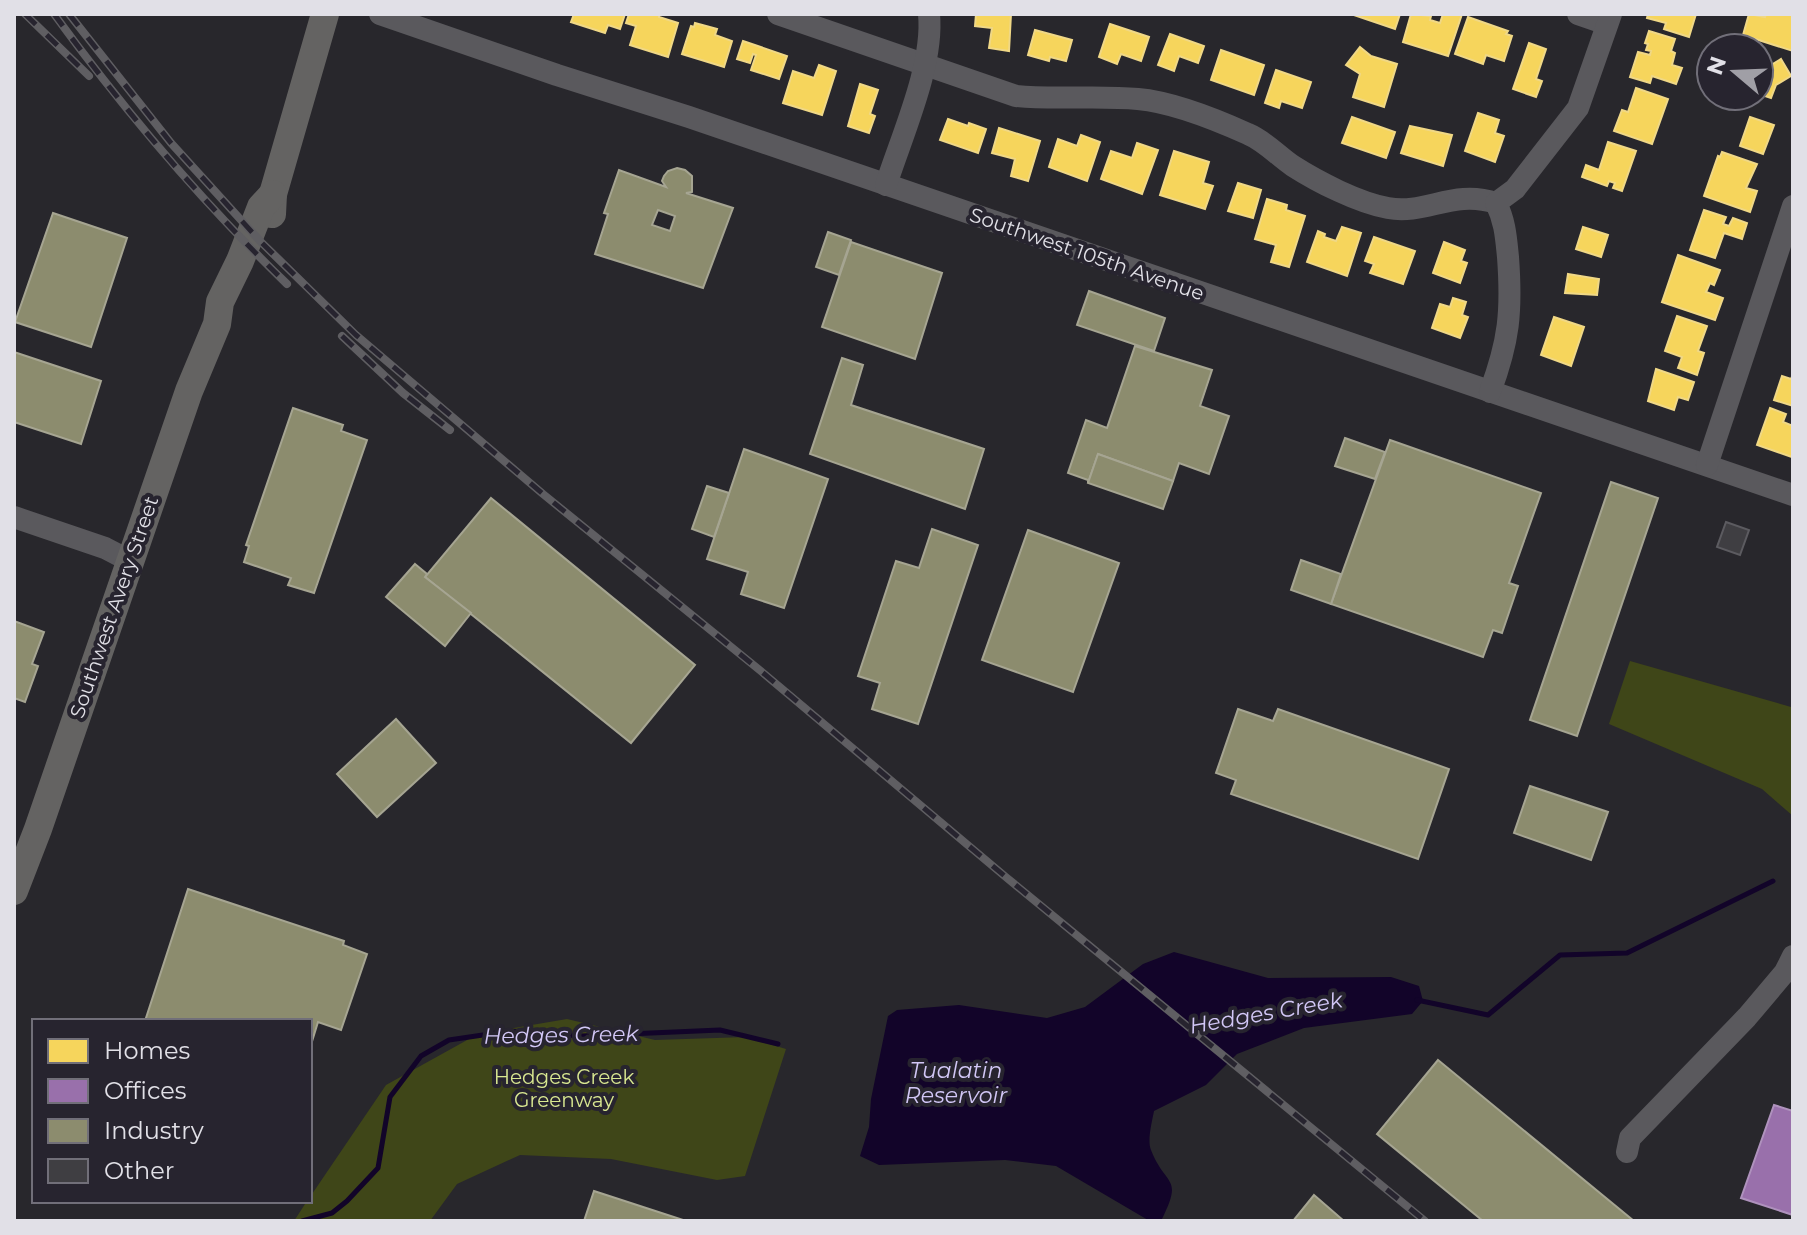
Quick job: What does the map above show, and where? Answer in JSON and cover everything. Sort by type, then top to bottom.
[{"type":"main road","name":"Southwest Avery Street","points":[[14,891],[189,391],[217,324],[231,309],[273,211],[273,194],[325,14]]},
{"type":"street","name":"Southwest 105th Avenue","points":[[380,14],[1793,495]]},
{"type":"street","points":[[778,14],[1016,96],[1138,99],[1170,105],[1251,135],[1325,184],[1390,209],[1412,209],[1453,199],[1479,197],[1496,203],[1505,220],[1512,304],[1502,361],[1490,392]]},
{"type":"street","points":[[886,185],[925,66],[931,35],[929,14]]},
{"type":"street","points":[[1496,203],[1515,189],[1578,108],[1609,19],[1578,14]]},
{"type":"street","points":[[1707,465],[1793,206]]},
{"type":"street","points":[[14,517],[105,548],[130,561]]},
{"type":"street","points":[[1627,1152],[1630,1138],[1747,1017],[1785,972],[1793,956]]},
{"type":"green space","points":[[1630,661],[1791,707],[1793,701],[1793,816],[1762,789],[1609,724]]},
{"type":"green space","name":"Hedges Creek Greenway","points":[[567,1019],[655,1040],[746,1037],[786,1049],[745,1176],[717,1180],[611,1159],[520,1155],[457,1184],[430,1221],[294,1221],[306,1203],[312,1203],[312,1194],[386,1085],[478,1034]]},
{"type":"water","name":"Tualatin Reservoir","points":[[1174,952],[1268,978],[1391,977],[1419,986],[1423,1001],[1412,1014],[1304,1028],[1237,1054],[1206,1085],[1154,1111],[1150,1146],[1172,1188],[1161,1221],[1148,1220],[1056,1166],[1005,1160],[879,1165],[860,1156],[869,1127],[871,1099],[888,1016],[897,1010],[959,1005],[1047,1018],[1085,1007],[1143,964]]},
{"type":"building: Homes","points":[[574,14],[625,14],[620,29],[608,25],[605,33],[571,22]]},
{"type":"building: Homes","points":[[629,14],[659,14],[659,17],[678,23],[668,57],[630,45],[636,26],[626,23]]},
{"type":"building: Homes","points":[[976,14],[1011,14],[1009,51],[989,48],[992,28],[975,26]]},
{"type":"building: Homes","points":[[1351,14],[1400,14],[1395,29]]},
{"type":"building: Homes","points":[[1411,14],[1431,16],[1430,20],[1440,23],[1443,14],[1462,14],[1448,56],[1403,42]]},
{"type":"building: Homes","points":[[1648,14],[1696,14],[1689,37],[1664,29],[1666,23],[1647,18]]},
{"type":"building: Homes","points":[[1749,14],[1765,17],[1766,14],[1793,14],[1793,51],[1775,45],[1775,32],[1744,32]]},
{"type":"building: Homes","points":[[1468,17],[1508,31],[1506,34],[1512,36],[1504,61],[1486,55],[1483,64],[1455,54]]},
{"type":"building: Homes","points":[[695,23],[717,29],[715,35],[732,41],[724,67],[682,54],[691,26],[694,27]]},
{"type":"building: Homes","points":[[1110,24],[1149,37],[1141,61],[1121,54],[1117,64],[1099,57]]},
{"type":"building: Homes","points":[[1035,30],[1072,40],[1066,61],[1050,57],[1049,61],[1028,55]]},
{"type":"building: Homes","points":[[1649,31],[1675,39],[1671,51],[1675,53],[1672,65],[1682,68],[1676,84],[1652,76],[1650,83],[1630,77],[1638,52],[1650,55],[1651,51],[1646,50],[1648,44],[1645,43]]},
{"type":"building: Homes","points":[[1170,34],[1204,46],[1198,63],[1179,56],[1174,71],[1158,65]]},
{"type":"building: Homes","points":[[743,41],[787,56],[779,79],[751,70],[756,55],[753,54],[750,63],[737,59]]},
{"type":"building: Homes","points":[[1529,43],[1546,49],[1536,79],[1542,81],[1536,97],[1513,89]]},
{"type":"building: Homes","points":[[1360,47],[1371,56],[1397,64],[1384,107],[1353,97],[1360,74],[1346,65]]},
{"type":"building: Homes","points":[[1221,50],[1264,65],[1254,95],[1211,80]]},
{"type":"building: Homes","points":[[1781,59],[1791,76],[1775,88],[1775,63]]},
{"type":"building: Homes","points":[[819,65],[836,71],[822,115],[783,103],[793,71],[814,78]]},
{"type":"building: Homes","points":[[1276,70],[1311,82],[1302,108],[1281,101],[1279,108],[1265,103]]},
{"type":"building: Homes","points":[[860,84],[878,90],[870,114],[875,116],[869,133],[848,126]]},
{"type":"building: Homes","points":[[1636,88],[1668,99],[1652,144],[1614,131],[1622,110],[1628,112]]},
{"type":"building: Homes","points":[[1478,113],[1499,120],[1495,133],[1504,136],[1495,162],[1465,151]]},
{"type":"building: Homes","points":[[1352,117],[1395,132],[1386,158],[1342,143]]},
{"type":"building: Homes","points":[[1750,117],[1774,125],[1763,154],[1740,146]]},
{"type":"building: Homes","points":[[948,119],[986,129],[978,153],[940,140]]},
{"type":"building: Homes","points":[[1410,126],[1452,135],[1443,166],[1401,153]]},
{"type":"building: Homes","points":[[999,128],[1040,141],[1028,181],[1011,176],[1015,159],[992,153]]},
{"type":"building: Homes","points":[[1081,135],[1100,142],[1087,181],[1049,167],[1058,139],[1077,146]]},
{"type":"building: Homes","points":[[1608,142],[1636,151],[1622,191],[1613,188],[1615,183],[1609,181],[1607,186],[1582,177],[1586,165],[1599,170]]},
{"type":"building: Homes","points":[[1137,143],[1158,150],[1142,194],[1101,179],[1111,151],[1132,158]]},
{"type":"building: Homes","points":[[1174,151],[1209,162],[1203,183],[1213,186],[1205,209],[1160,195]]},
{"type":"building: Homes","points":[[1722,152],[1757,164],[1746,188],[1757,191],[1750,212],[1704,196]]},
{"type":"building: Homes","points":[[1238,183],[1261,190],[1253,218],[1228,211]]},
{"type":"building: Homes","points":[[1267,199],[1287,205],[1286,210],[1305,216],[1289,267],[1271,262],[1276,245],[1255,239]]},
{"type":"building: Homes","points":[[1704,210],[1726,217],[1723,224],[1729,226],[1733,218],[1747,223],[1742,239],[1724,233],[1715,258],[1690,250]]},
{"type":"building: Homes","points":[[1342,227],[1361,233],[1347,276],[1307,262],[1318,231],[1336,241]]},
{"type":"building: Homes","points":[[1583,227],[1608,235],[1601,257],[1576,249]]},
{"type":"building: Homes","points":[[1374,237],[1415,251],[1403,284],[1370,273],[1374,264],[1365,261]]},
{"type":"building: Homes","points":[[1444,242],[1465,250],[1461,261],[1467,263],[1460,283],[1433,273]]},
{"type":"building: Homes","points":[[1678,255],[1720,270],[1714,285],[1710,283],[1706,292],[1723,298],[1715,320],[1662,302]]},
{"type":"building: Homes","points":[[1568,274],[1599,279],[1597,295],[1565,293]]},
{"type":"building: Homes","points":[[1453,298],[1466,302],[1462,315],[1468,317],[1460,338],[1432,328],[1440,304],[1450,307]]},
{"type":"building: Homes","points":[[1677,316],[1707,326],[1698,351],[1704,353],[1697,375],[1678,368],[1682,357],[1665,351]]},
{"type":"building: Homes","points":[[1554,317],[1584,327],[1571,366],[1541,355]]},
{"type":"building: Homes","points":[[1656,369],[1694,382],[1688,400],[1678,397],[1674,410],[1648,401]]},
{"type":"building: Homes","points":[[1793,374],[1793,406],[1774,400],[1782,376],[1791,379]]},
{"type":"building: Homes","points":[[1770,408],[1786,414],[1783,422],[1793,426],[1792,457],[1757,445]]},
{"type":"building: Offices","points":[[1774,1105],[1793,1111],[1793,1215],[1741,1198]]},
{"type":"building: Industry","points":[[677,168],[692,176],[692,192],[686,193],[733,208],[703,288],[595,254],[608,214],[604,213],[619,170],[666,187],[662,181],[668,171]],"holes":[[[658,210],[675,216],[670,231],[652,225]]]},
{"type":"building: Industry","points":[[53,213],[127,238],[91,347],[15,322]]},
{"type":"building: Industry","points":[[828,232],[851,240],[839,275],[816,267]]},
{"type":"building: Industry","points":[[851,242],[942,273],[915,359],[822,327]]},
{"type":"building: Industry","points":[[1089,291],[1165,318],[1154,351],[1077,325]]},
{"type":"building: Industry","points":[[1135,346],[1212,370],[1200,406],[1229,416],[1209,474],[1179,463],[1173,481],[1098,454],[1088,483],[1088,480],[1068,473],[1086,420],[1107,428]]},
{"type":"building: Industry","points":[[14,352],[101,381],[81,444],[14,422]]},
{"type":"building: Industry","points":[[842,358],[863,365],[851,405],[984,449],[965,509],[810,454]]},
{"type":"building: Industry","points":[[293,408],[343,425],[341,431],[367,440],[314,593],[288,585],[291,578],[244,562],[249,546],[246,545]]},
{"type":"building: Industry","points":[[1345,438],[1385,452],[1375,479],[1335,466]]},
{"type":"building: Industry","points":[[1390,440],[1541,493],[1509,583],[1518,586],[1502,633],[1493,630],[1483,657],[1331,604]]},
{"type":"building: Industry","points":[[744,449],[828,479],[784,608],[741,594],[748,572],[707,559]]},
{"type":"building: Industry","points":[[1098,454],[1173,481],[1163,509],[1088,483]]},
{"type":"building: Industry","points":[[1611,482],[1658,498],[1577,736],[1530,720]]},
{"type":"building: Industry","points":[[707,486],[729,493],[714,537],[692,529]]},
{"type":"building: Industry","points":[[491,498],[695,665],[631,743],[425,577]]},
{"type":"building: Industry","points":[[932,529],[978,545],[918,724],[872,709],[880,683],[858,676],[896,561],[919,568]]},
{"type":"building: Industry","points":[[1028,530],[1119,563],[1073,692],[982,660]]},
{"type":"building: Industry","points":[[1301,560],[1341,574],[1331,604],[1291,590]]},
{"type":"building: Industry","points":[[415,564],[427,574],[425,577],[471,613],[445,646],[386,597]]},
{"type":"building: Industry","points":[[14,621],[44,632],[32,664],[38,666],[25,702],[14,698]]},
{"type":"building: Industry","points":[[1238,709],[1273,721],[1278,709],[1449,769],[1418,859],[1231,794],[1236,780],[1216,773]]},
{"type":"building: Industry","points":[[396,719],[436,763],[377,817],[337,774]]},
{"type":"building: Industry","points":[[1530,786],[1608,812],[1591,860],[1514,833]]},
{"type":"building: Industry","points":[[188,889],[344,941],[343,945],[367,954],[341,1030],[318,1022],[312,1042],[312,1019],[146,1019]]},
{"type":"building: Industry","points":[[1438,1060],[1634,1221],[1483,1221],[1377,1134]]},
{"type":"building: Industry","points":[[594,1191],[683,1220],[584,1221]]},
{"type":"building: Industry","points":[[1314,1195],[1344,1221],[1293,1221]]},
{"type":"building: Other","points":[[1726,522],[1749,530],[1740,555],[1717,547]]},
{"type":"waterway","name":"Hedges Creek","points":[[1417,1000],[1488,1015],[1560,955],[1627,953],[1773,881]]},
{"type":"waterway","name":"Hedges Creek","points":[[302,1221],[332,1213],[378,1168],[390,1097],[421,1056],[449,1040],[510,1031],[582,1036],[720,1030],[778,1044]]},
{"type":"railway","points":[[25,14],[89,76]]},
{"type":"railway","points":[[54,14],[164,154],[287,284]]},
{"type":"railway","points":[[69,14],[171,143],[261,242],[356,335],[543,494],[1425,1221]]},
{"type":"railway","points":[[342,336],[403,393],[450,430]]}]
